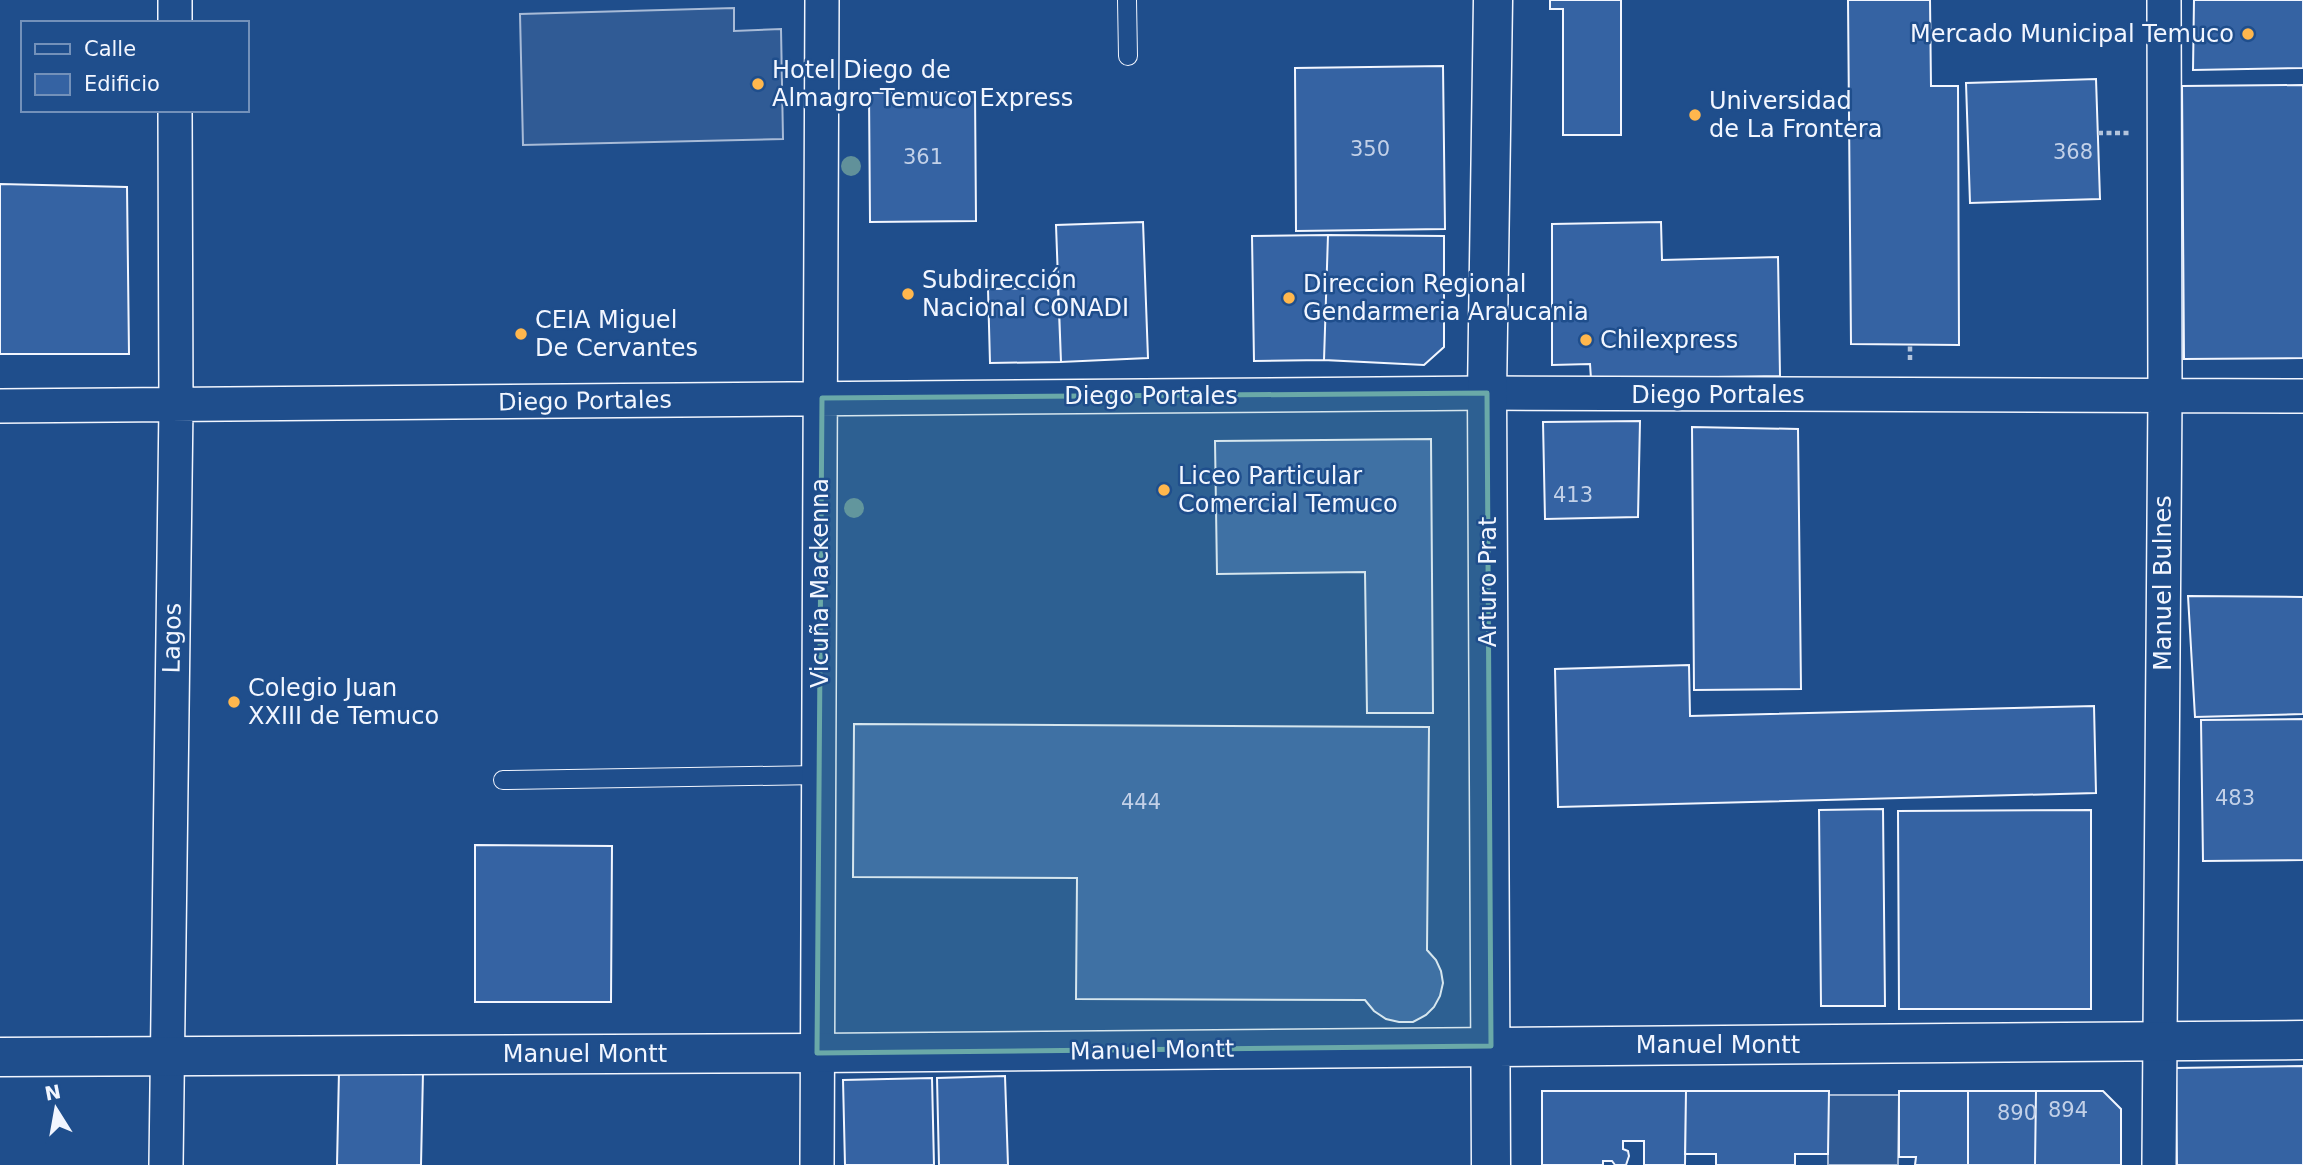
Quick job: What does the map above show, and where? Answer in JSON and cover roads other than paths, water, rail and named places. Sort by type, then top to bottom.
[{"type":"street","points":[[175,0],[175,21]]},
{"type":"street","name":"Vicuña Mackenna","points":[[817,1165],[822,0]]},
{"type":"street","name":"Arturo Prat","points":[[1491,1165],[1487,393],[1493,0]]},
{"type":"street","name":"Manuel Bulnes","points":[[2159,1165],[2165,396],[2164,0]]},
{"type":"street","name":"Lagos","points":[[166,1165],[176,406],[175,112]]},
{"type":"street","name":"Diego Portales","points":[[0,406],[1487,393],[2303,396]]},
{"type":"street","name":"Manuel Montt","points":[[0,1057],[2303,1040]]},
{"type":"lane","points":[[1127,0],[1128,56]]},
{"type":"lane","points":[[503,780],[819,775]]},
{"type":"place","name":"Mercado Municipal Temuco","points":[[2248,34]]},
{"type":"place","name":"Hotel Diego de Almagro Temuco Express","points":[[758,84]]},
{"type":"place","name":"Universidad de La Frontera","points":[[1695,115]]},
{"type":"place","name":"Subdirección Nacional CONADI","points":[[908,294]]},
{"type":"place","name":"Direccion Regional Gendarmeria Araucania","points":[[1289,298]]},
{"type":"place","name":"CEIA Miguel De Cervantes","points":[[521,334]]},
{"type":"place","name":"Chilexpress","points":[[1586,340]]},
{"type":"place","name":"Liceo Particular Comercial Temuco","points":[[1164,490]]},
{"type":"place","name":"Colegio Juan XXIII de Temuco","points":[[234,702]]}]
